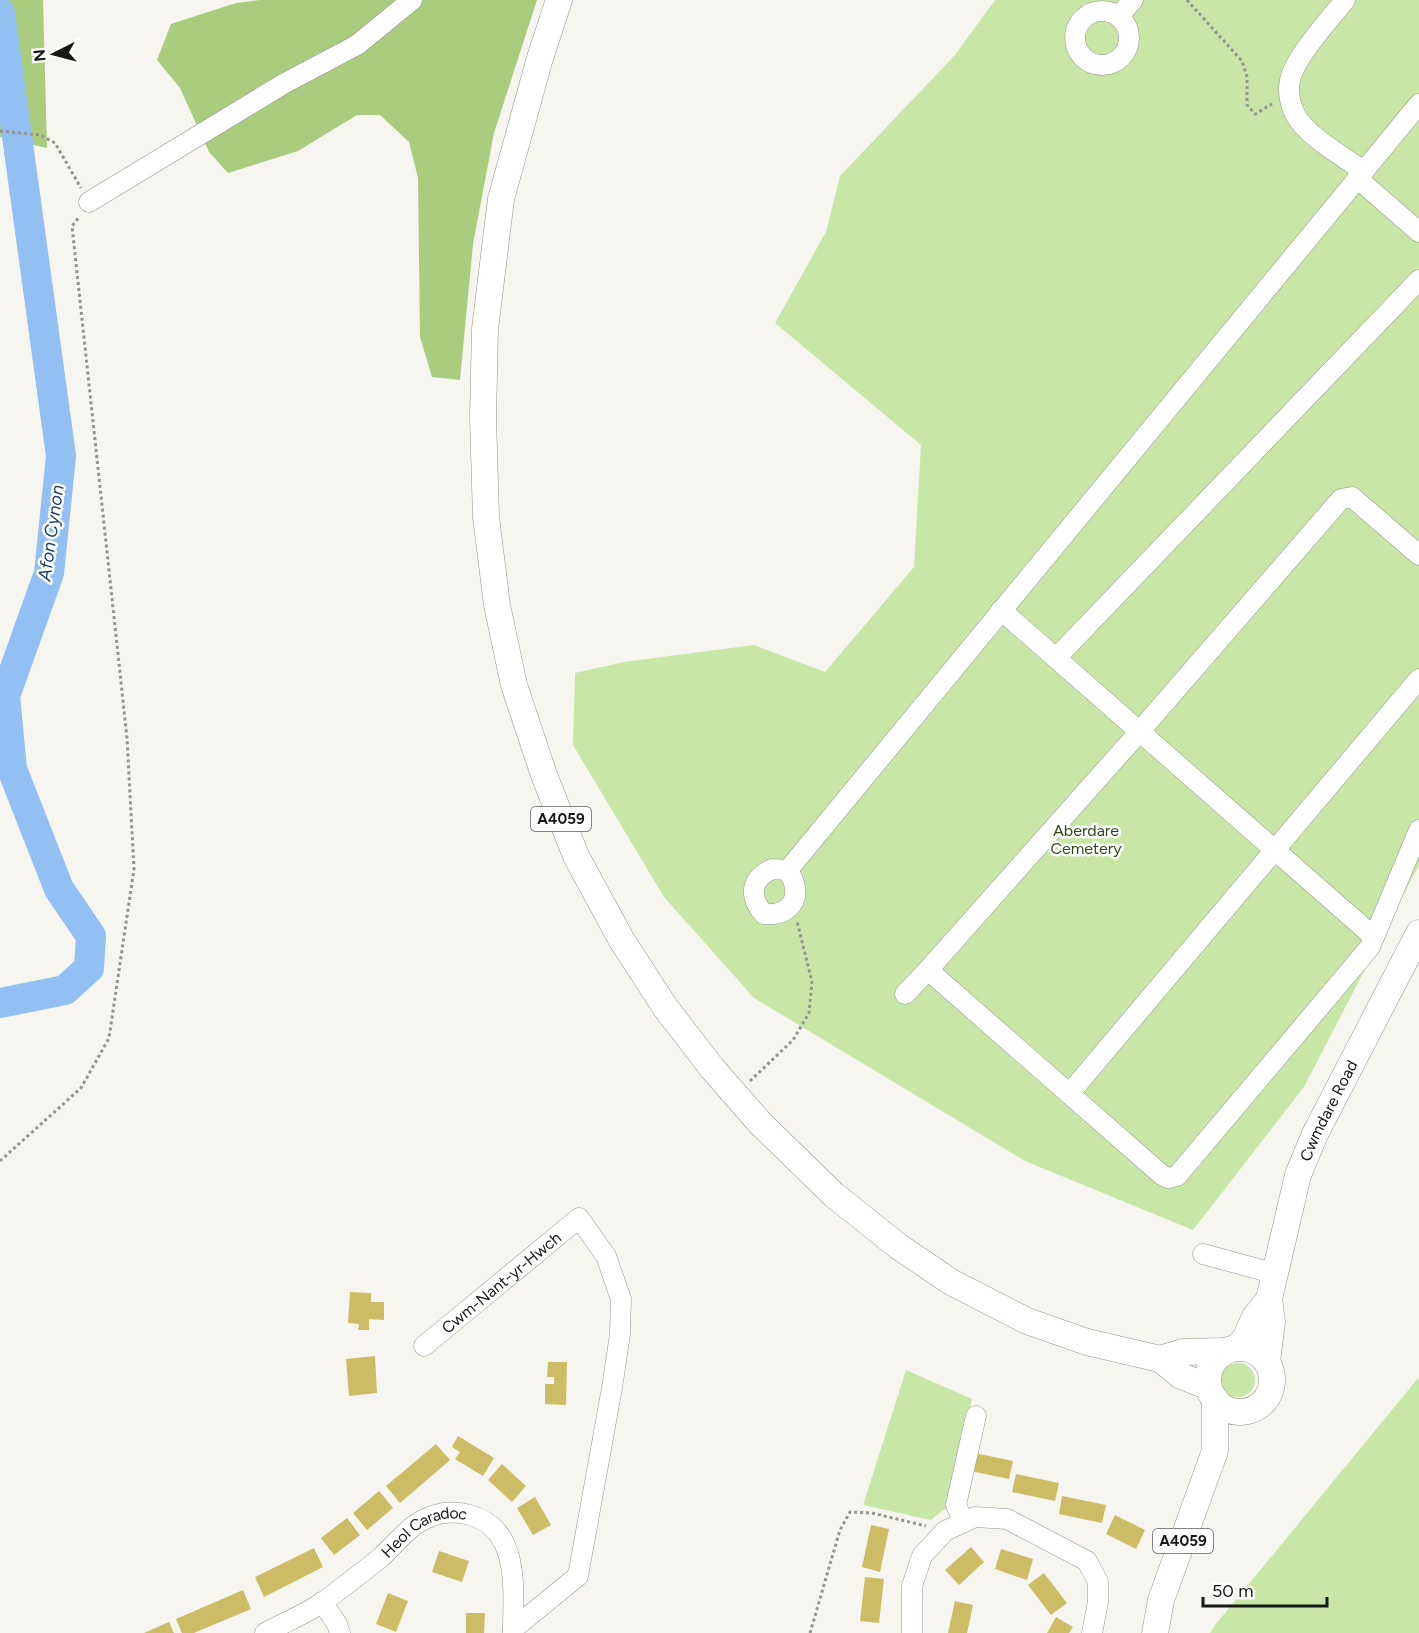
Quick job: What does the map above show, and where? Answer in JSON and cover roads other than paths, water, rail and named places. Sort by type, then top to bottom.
[{"type":"main road","name":"A4059","points":[[559,0],[540,58],[501,199],[485,329],[483,418],[486,517],[497,605],[514,685],[544,776],[576,856],[621,939],[664,1007],[760,1123],[834,1195],[898,1246],[951,1282],[1027,1321],[1087,1342],[1160,1359],[1181,1376],[1212,1393],[1215,1451]]},
{"type":"main road","name":"Cwmdare Road","points":[[1231,1349],[1245,1339],[1255,1317],[1269,1299],[1298,1175],[1315,1134],[1419,933]]},
{"type":"main road","name":"Cwmdare Road","points":[[1267,1362],[1272,1322],[1269,1299]]},
{"type":"main road","points":[[1245,1348],[1255,1351],[1267,1362],[1271,1373],[1272,1382],[1266,1399],[1248,1411],[1231,1410],[1221,1405],[1212,1393],[1209,1372],[1212,1364],[1231,1349],[1245,1348]]},
{"type":"main road","name":"A4059","points":[[1160,1359],[1183,1352],[1231,1349]]},
{"type":"main road","name":"A4059","points":[[1155,1633],[1161,1599],[1215,1451],[1248,1411]]},
{"type":"street","points":[[89,202],[285,83],[357,45],[412,0]]},
{"type":"street","points":[[1119,16],[1133,0]]},
{"type":"street","points":[[1345,0],[1300,57],[1290,78],[1288,94],[1293,110],[1312,135],[1361,175],[1419,232]]},
{"type":"street","points":[[788,870],[1419,104]]},
{"type":"street","points":[[1056,658],[1419,280]]},
{"type":"street","points":[[905,994],[1140,731],[1341,499],[1352,497],[1419,555]]},
{"type":"street","points":[[1001,610],[1374,937]]},
{"type":"street","points":[[1069,1094],[1419,679]]},
{"type":"street","points":[[928,970],[1162,1175],[1168,1178],[1177,1176],[1370,947],[1419,831]]},
{"type":"street","points":[[772,869],[788,870],[795,885],[792,904],[785,911],[775,915],[764,914],[756,906],[753,896],[755,883],[762,874],[772,869]]},
{"type":"street","name":"Cwm-Nant-yr-Hwch","points":[[423,1346],[579,1218],[606,1256],[621,1299],[620,1335],[578,1576],[513,1631]]},
{"type":"street","points":[[1203,1254],[1276,1274]]},
{"type":"street","points":[[964,1522],[956,1506],[976,1416]]},
{"type":"street","name":"Heol Caradoc","points":[[265,1633],[322,1602],[380,1558],[419,1522],[438,1512],[462,1513],[481,1518],[495,1529],[506,1545],[513,1572],[513,1631]]},
{"type":"street","points":[[912,1633],[912,1586],[922,1556],[945,1531],[975,1517],[1007,1519],[1087,1561],[1098,1582],[1098,1602],[1092,1633]]},
{"type":"street","points":[[322,1602],[340,1633]]},
{"type":"waterway","name":"Afon Cynon","points":[[0,13],[61,456],[49,573],[5,696],[12,769],[59,889],[91,936],[89,968],[65,990],[0,1003]]},
{"type":"park label","name":"Aberdare Cemetery","points":[[1086,839]]}]
